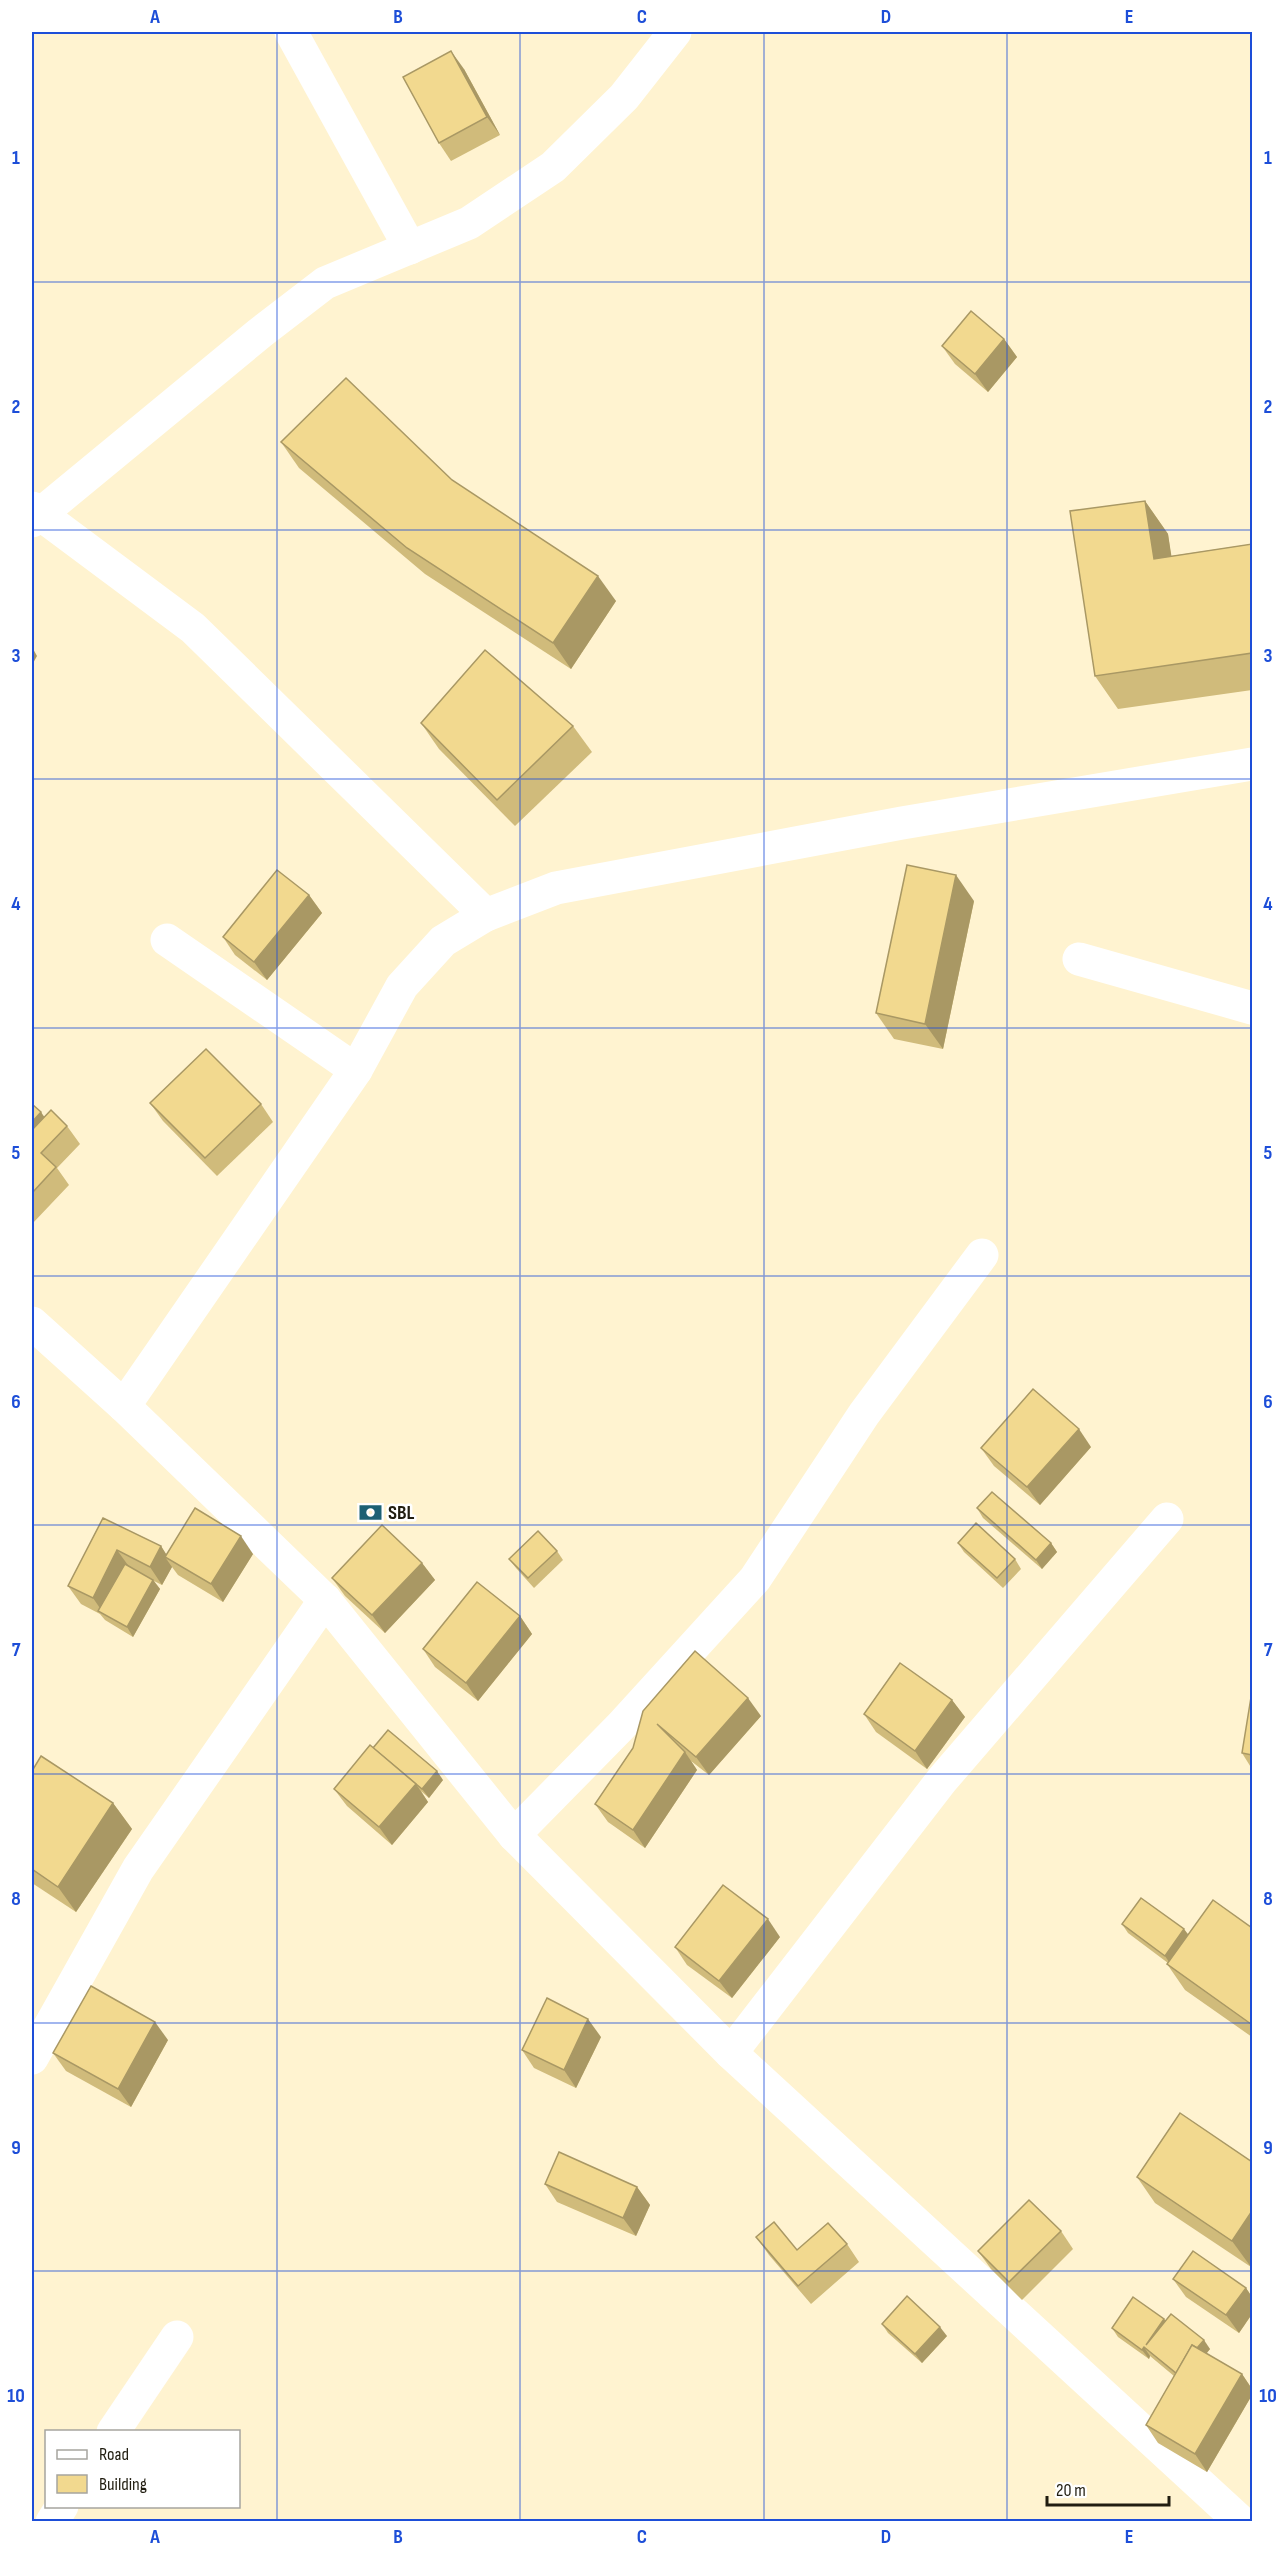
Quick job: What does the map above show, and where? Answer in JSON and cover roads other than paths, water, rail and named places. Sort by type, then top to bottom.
[{"type":"street","points":[[291,32],[410,248]]},
{"type":"street","points":[[486,915],[193,628],[35,514],[325,283],[469,223],[553,167],[624,97],[675,32]]},
{"type":"street","points":[[124,1406],[356,1070],[402,986],[443,941],[486,915],[556,888],[902,823],[1252,764]]},
{"type":"street","points":[[167,940],[356,1070]]},
{"type":"street","points":[[1078,959],[1252,1008]]},
{"type":"street","points":[[514,1836],[621,1726],[755,1579],[864,1414],[982,1255]]},
{"type":"street","points":[[32,1323],[124,1406],[325,1600],[514,1836],[730,2053],[1241,2522]]},
{"type":"street","points":[[730,2053],[942,1780],[1167,1519]]},
{"type":"street","points":[[32,2058],[138,1869],[325,1600]]},
{"type":"street","points":[[114,2430],[177,2337]]},
{"type":"street","points":[[52,2522],[61,2508]]},
{"type":"place","name":"SBL","points":[[370,1512]]}]
